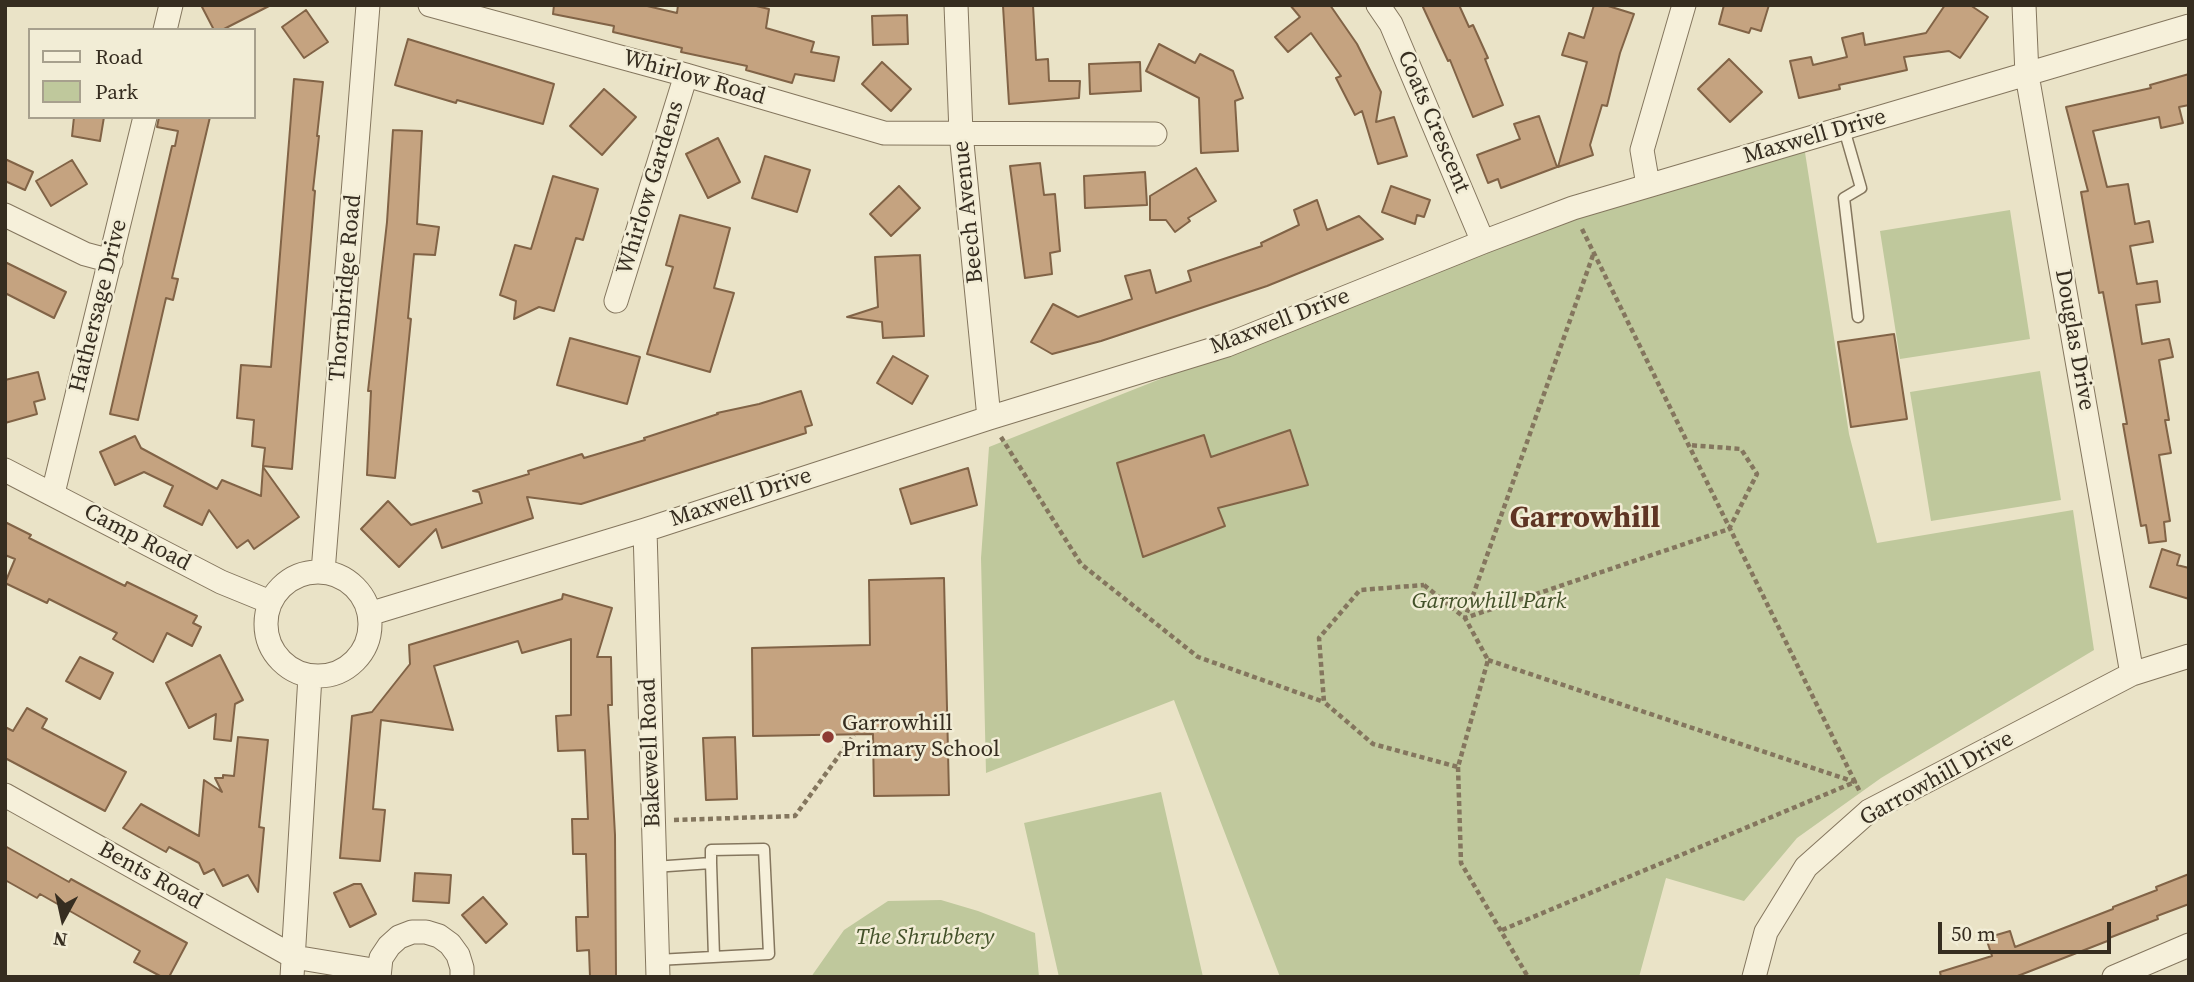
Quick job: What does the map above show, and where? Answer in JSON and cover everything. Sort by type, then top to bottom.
[{"type":"street","points":[[165,28],[171,5]]},
{"type":"street","name":"Thornbridge Road","points":[[323,572],[368,5]]},
{"type":"street","name":"Whirlow Road","points":[[430,5],[884,133],[1155,134]]},
{"type":"street","name":"Beech Avenue","points":[[956,5],[961,133],[989,418]]},
{"type":"street","name":"Coats Crescent","points":[[1378,5],[1391,24],[1483,242]]},
{"type":"street","points":[[1648,185],[1642,150],[1684,5]]},
{"type":"street","name":"Douglas Drive","points":[[2024,5],[2027,75],[2132,674]]},
{"type":"street","name":"Maxwell Drive","points":[[369,614],[645,530],[989,418],[1227,345],[1573,208],[2189,26]]},
{"type":"street","name":"Whirlow Gardens","points":[[616,301],[686,75]]},
{"type":"street","name":"Hathersage Drive","points":[[53,494],[145,119]]},
{"type":"street","points":[[5,215],[85,254],[111,261]]},
{"type":"street","name":"Camp Road","points":[[5,470],[221,582],[270,602]]},
{"type":"street","name":"Bakewell Road","points":[[645,530],[658,968]]},
{"type":"street","points":[[307,572],[339,576],[353,585],[364,598],[370,630],[366,646],[356,660],[343,670],[327,676],[310,677],[295,672],[281,662],[271,649],[265,634],[265,617],[270,602],[279,588],[292,578],[307,572]]},
{"type":"street","name":"Garrowhill Drive","points":[[1754,977],[1766,932],[1807,867],[1869,811],[2132,674],[2189,656]]},
{"type":"street","points":[[293,967],[310,677]]},
{"type":"street","name":"Bents Road","points":[[5,795],[293,967],[379,974]]},
{"type":"street","points":[[379,974],[382,958],[389,946],[399,937],[412,932],[426,932],[439,936],[450,944],[458,955],[462,977]]},
{"type":"street","points":[[2114,977],[2189,945]]},
{"type":"lane","points":[[1844,129],[1861,188],[1844,198],[1858,317]]},
{"type":"lane","points":[[658,968],[714,957],[769,954],[764,849],[711,850],[714,957]]},
{"type":"lane","points":[[654,867],[712,863]]},
{"type":"path","points":[[1573,208],[1593,254],[1869,811]]},
{"type":"path","points":[[1465,618],[1593,254]]},
{"type":"path","points":[[989,418],[1081,564],[1198,657],[1324,702],[1373,744],[1458,767]]},
{"type":"path","points":[[1465,618],[1729,529],[1757,474],[1741,449],[1688,445]]},
{"type":"path","points":[[1324,702],[1319,638],[1360,590],[1424,585],[1465,618],[1488,660],[1855,782]]},
{"type":"path","points":[[1488,660],[1458,767],[1461,863],[1528,977]]},
{"type":"path","points":[[653,821],[795,816],[854,735]]},
{"type":"path","points":[[1502,930],[1855,782]]},
{"type":"green space","name":"Garrowhill Park","points":[[1804,146],[1849,434],[1877,543],[2073,510],[2094,650],[1881,778],[1797,838],[1744,901],[1666,878],[1639,977],[1280,977],[1174,700],[986,773],[981,558],[989,447],[1480,252],[1570,219]]},
{"type":"green space","points":[[2010,210],[2030,339],[1900,359],[1880,231]]},
{"type":"green space","points":[[2040,371],[2061,500],[1931,521],[1910,392]]},
{"type":"green space","points":[[1161,792],[1203,977],[1059,977],[1024,823]]},
{"type":"green space","name":"The Shrubbery","points":[[941,900],[1035,933],[1039,977],[811,977],[844,930],[888,901]]},
{"type":"building","points":[[201,5],[271,5],[226,28],[213,28]]},
{"type":"building","points":[[554,5],[643,5],[677,13],[678,5],[752,5],[769,9],[766,28],[814,42],[811,52],[839,57],[834,81],[795,74],[792,83],[746,70],[747,66],[681,52],[682,48],[613,32],[614,26],[553,14]]},
{"type":"building","points":[[1033,5],[1036,60],[1048,59],[1049,81],[1080,81],[1079,98],[1009,104],[1003,6]]},
{"type":"building","points":[[1290,5],[1330,5],[1357,44],[1381,92],[1376,122],[1394,117],[1407,156],[1378,164],[1362,111],[1355,115],[1336,78],[1341,76],[1311,33],[1288,52],[1275,37],[1300,17]]},
{"type":"building","points":[[1422,5],[1459,5],[1469,27],[1473,25],[1488,58],[1485,59],[1503,105],[1473,117],[1450,60],[1448,61]]},
{"type":"building","points":[[1594,5],[1605,5],[1634,14],[1620,53],[1607,106],[1602,105],[1590,145],[1593,155],[1558,167],[1587,62],[1562,55],[1569,33],[1584,38]]},
{"type":"building","points":[[1724,5],[1769,5],[1761,31],[1751,28],[1749,33],[1719,24]]},
{"type":"building","points":[[1945,5],[1970,5],[1988,17],[1960,58],[1949,51],[1904,57],[1907,70],[1839,85],[1840,89],[1799,98],[1790,61],[1811,57],[1813,65],[1847,57],[1842,38],[1863,33],[1865,45],[1926,33]]},
{"type":"building","points":[[306,10],[328,42],[304,58],[282,27]]},
{"type":"building","points":[[907,15],[908,44],[873,45],[872,16]]},
{"type":"building","points":[[408,39],[554,84],[543,124],[395,85]]},
{"type":"building","points":[[1159,44],[1195,63],[1200,54],[1233,71],[1243,98],[1235,101],[1238,151],[1201,153],[1199,98],[1146,71]]},
{"type":"building","points":[[1729,59],[1762,92],[1730,122],[1698,89]]},
{"type":"building","points":[[882,62],[911,89],[891,111],[862,84]]},
{"type":"building","points":[[1140,62],[1141,91],[1090,94],[1089,64]]},
{"type":"building","points":[[2189,74],[2189,105],[2179,107],[2183,123],[2161,128],[2159,117],[2093,131],[2107,187],[2128,184],[2135,224],[2149,221],[2153,242],[2130,246],[2137,284],[2157,281],[2160,302],[2136,305],[2142,344],[2169,339],[2173,357],[2159,360],[2169,420],[2165,420],[2171,453],[2159,455],[2170,521],[2164,522],[2166,541],[2149,543],[2146,525],[2141,526],[2123,424],[2127,424],[2114,351],[2103,292],[2099,293],[2081,192],[2088,191],[2066,107],[2151,88],[2150,85]]},
{"type":"building","points":[[294,79],[323,82],[292,469],[263,466],[265,448],[252,446],[254,420],[237,418],[241,365],[271,367]]},
{"type":"building","points":[[604,89],[636,117],[602,155],[570,126]]},
{"type":"building","points":[[1539,116],[1557,167],[1501,188],[1498,179],[1488,183],[1477,155],[1520,139],[1514,124]]},
{"type":"building","points":[[74,119],[104,119],[100,141],[72,136]]},
{"type":"building","points":[[159,119],[210,119],[172,278],[178,279],[173,300],[166,298],[138,420],[110,414],[172,146],[175,146],[178,131],[157,127]]},
{"type":"building","points":[[393,130],[422,131],[417,224],[439,227],[435,255],[414,254],[408,318],[411,319],[395,478],[367,475],[371,391],[368,391],[387,222]]},
{"type":"building","points":[[718,138],[740,182],[708,198],[686,154]]},
{"type":"building","points":[[765,156],[810,170],[797,212],[752,198]]},
{"type":"building","points":[[5,159],[33,172],[25,190],[5,181]]},
{"type":"building","points":[[72,160],[87,184],[51,206],[36,181]]},
{"type":"building","points":[[1040,163],[1044,195],[1055,194],[1060,251],[1050,253],[1052,274],[1025,278],[1010,166]]},
{"type":"building","points":[[1196,168],[1216,201],[1188,218],[1190,221],[1175,232],[1166,220],[1150,220],[1150,196]]},
{"type":"building","points":[[1145,172],[1147,205],[1085,208],[1084,176]]},
{"type":"building","points":[[553,176],[598,189],[583,240],[576,238],[554,311],[539,307],[514,319],[516,301],[500,295],[515,245],[531,249]]},
{"type":"building","points":[[899,186],[920,208],[891,236],[870,214]]},
{"type":"building","points":[[1391,186],[1430,200],[1424,217],[1417,215],[1415,224],[1382,212]]},
{"type":"building","points":[[1317,200],[1327,230],[1359,216],[1383,239],[1267,286],[1101,341],[1052,354],[1031,342],[1053,304],[1078,317],[1132,299],[1125,276],[1150,270],[1156,293],[1191,281],[1188,271],[1262,246],[1261,243],[1299,225],[1294,210]]},
{"type":"building","points":[[680,215],[730,228],[714,288],[734,293],[710,372],[647,354],[673,267],[666,265]]},
{"type":"building","points":[[920,255],[924,336],[883,338],[882,322],[847,317],[878,307],[875,257]]},
{"type":"building","points":[[5,262],[66,292],[54,318],[5,293]]},
{"type":"building","points":[[1894,334],[1907,419],[1851,427],[1838,342]]},
{"type":"building","points":[[570,338],[640,357],[627,404],[557,385]]},
{"type":"building","points":[[893,356],[928,376],[912,404],[877,383]]},
{"type":"building","points":[[38,372],[45,399],[34,402],[37,414],[5,423],[5,380]]},
{"type":"building","points":[[801,391],[812,425],[805,427],[806,433],[581,504],[527,497],[533,518],[442,548],[436,529],[399,567],[361,529],[388,501],[411,525],[482,503],[479,492],[473,491],[529,474],[528,471],[582,454],[584,458],[645,440],[644,438],[717,413]]},
{"type":"building","points":[[1290,430],[1308,485],[1218,508],[1225,526],[1143,557],[1117,463],[1204,435],[1211,457]]},
{"type":"building","points":[[135,436],[141,448],[217,489],[222,480],[261,496],[263,467],[299,517],[254,549],[248,540],[237,548],[209,510],[202,525],[164,506],[173,486],[144,472],[115,485],[100,452]]},
{"type":"building","points":[[968,468],[977,505],[911,524],[900,489]]},
{"type":"building","points":[[5,522],[31,535],[29,538],[125,586],[127,582],[197,616],[193,623],[201,627],[192,646],[167,633],[153,662],[113,639],[117,633],[49,599],[47,603],[5,583],[15,559],[5,555]]},
{"type":"building","points":[[2162,549],[2180,555],[2177,565],[2189,568],[2189,599],[2150,587]]},
{"type":"building","name":"Garrowhill Primary School","points":[[944,578],[949,795],[874,796],[873,734],[753,736],[752,648],[870,645],[869,580]]},
{"type":"building","points":[[563,594],[612,608],[597,657],[611,657],[612,705],[608,705],[615,835],[616,977],[590,977],[589,950],[577,951],[576,917],[588,917],[586,854],[573,854],[572,819],[588,819],[585,750],[558,751],[556,716],[571,715],[571,639],[522,653],[518,641],[434,666],[453,730],[381,720],[373,809],[385,810],[380,861],[340,858],[352,716],[372,712],[410,664],[409,645],[562,599]]},
{"type":"building","points":[[220,655],[243,700],[235,704],[231,741],[214,739],[216,714],[189,728],[166,683]]},
{"type":"building","points":[[80,657],[113,673],[100,699],[66,681]]},
{"type":"building","points":[[27,708],[47,719],[42,728],[126,772],[105,811],[5,758],[5,727],[13,731]]},
{"type":"building","points":[[238,737],[268,740],[259,827],[264,828],[258,892],[248,875],[223,886],[214,869],[204,874],[199,863],[169,847],[166,852],[123,828],[141,804],[199,836],[204,780],[222,792],[215,778],[223,778],[223,775],[234,776]]},
{"type":"building","points":[[735,737],[737,799],[706,800],[703,738]]},
{"type":"building","points":[[5,846],[187,943],[169,977],[162,977],[134,962],[140,951],[40,894],[37,898],[5,880]]},
{"type":"building","points":[[415,873],[451,875],[449,903],[413,901]]},
{"type":"building","points":[[2189,874],[2189,904],[2157,916],[2158,919],[2109,938],[2110,940],[2015,977],[1941,977],[1940,972],[1992,956],[1986,938],[2010,931],[2015,947],[2113,909]]},
{"type":"building","points":[[354,884],[361,884],[376,914],[350,927],[334,893]]},
{"type":"building","points":[[483,897],[507,924],[486,943],[462,915]]},
{"type":"place","name":"Garrowhill Primary School","points":[[828,737]]},
{"type":"district","name":"Garrowhill","points":[[1585,519]]}]
